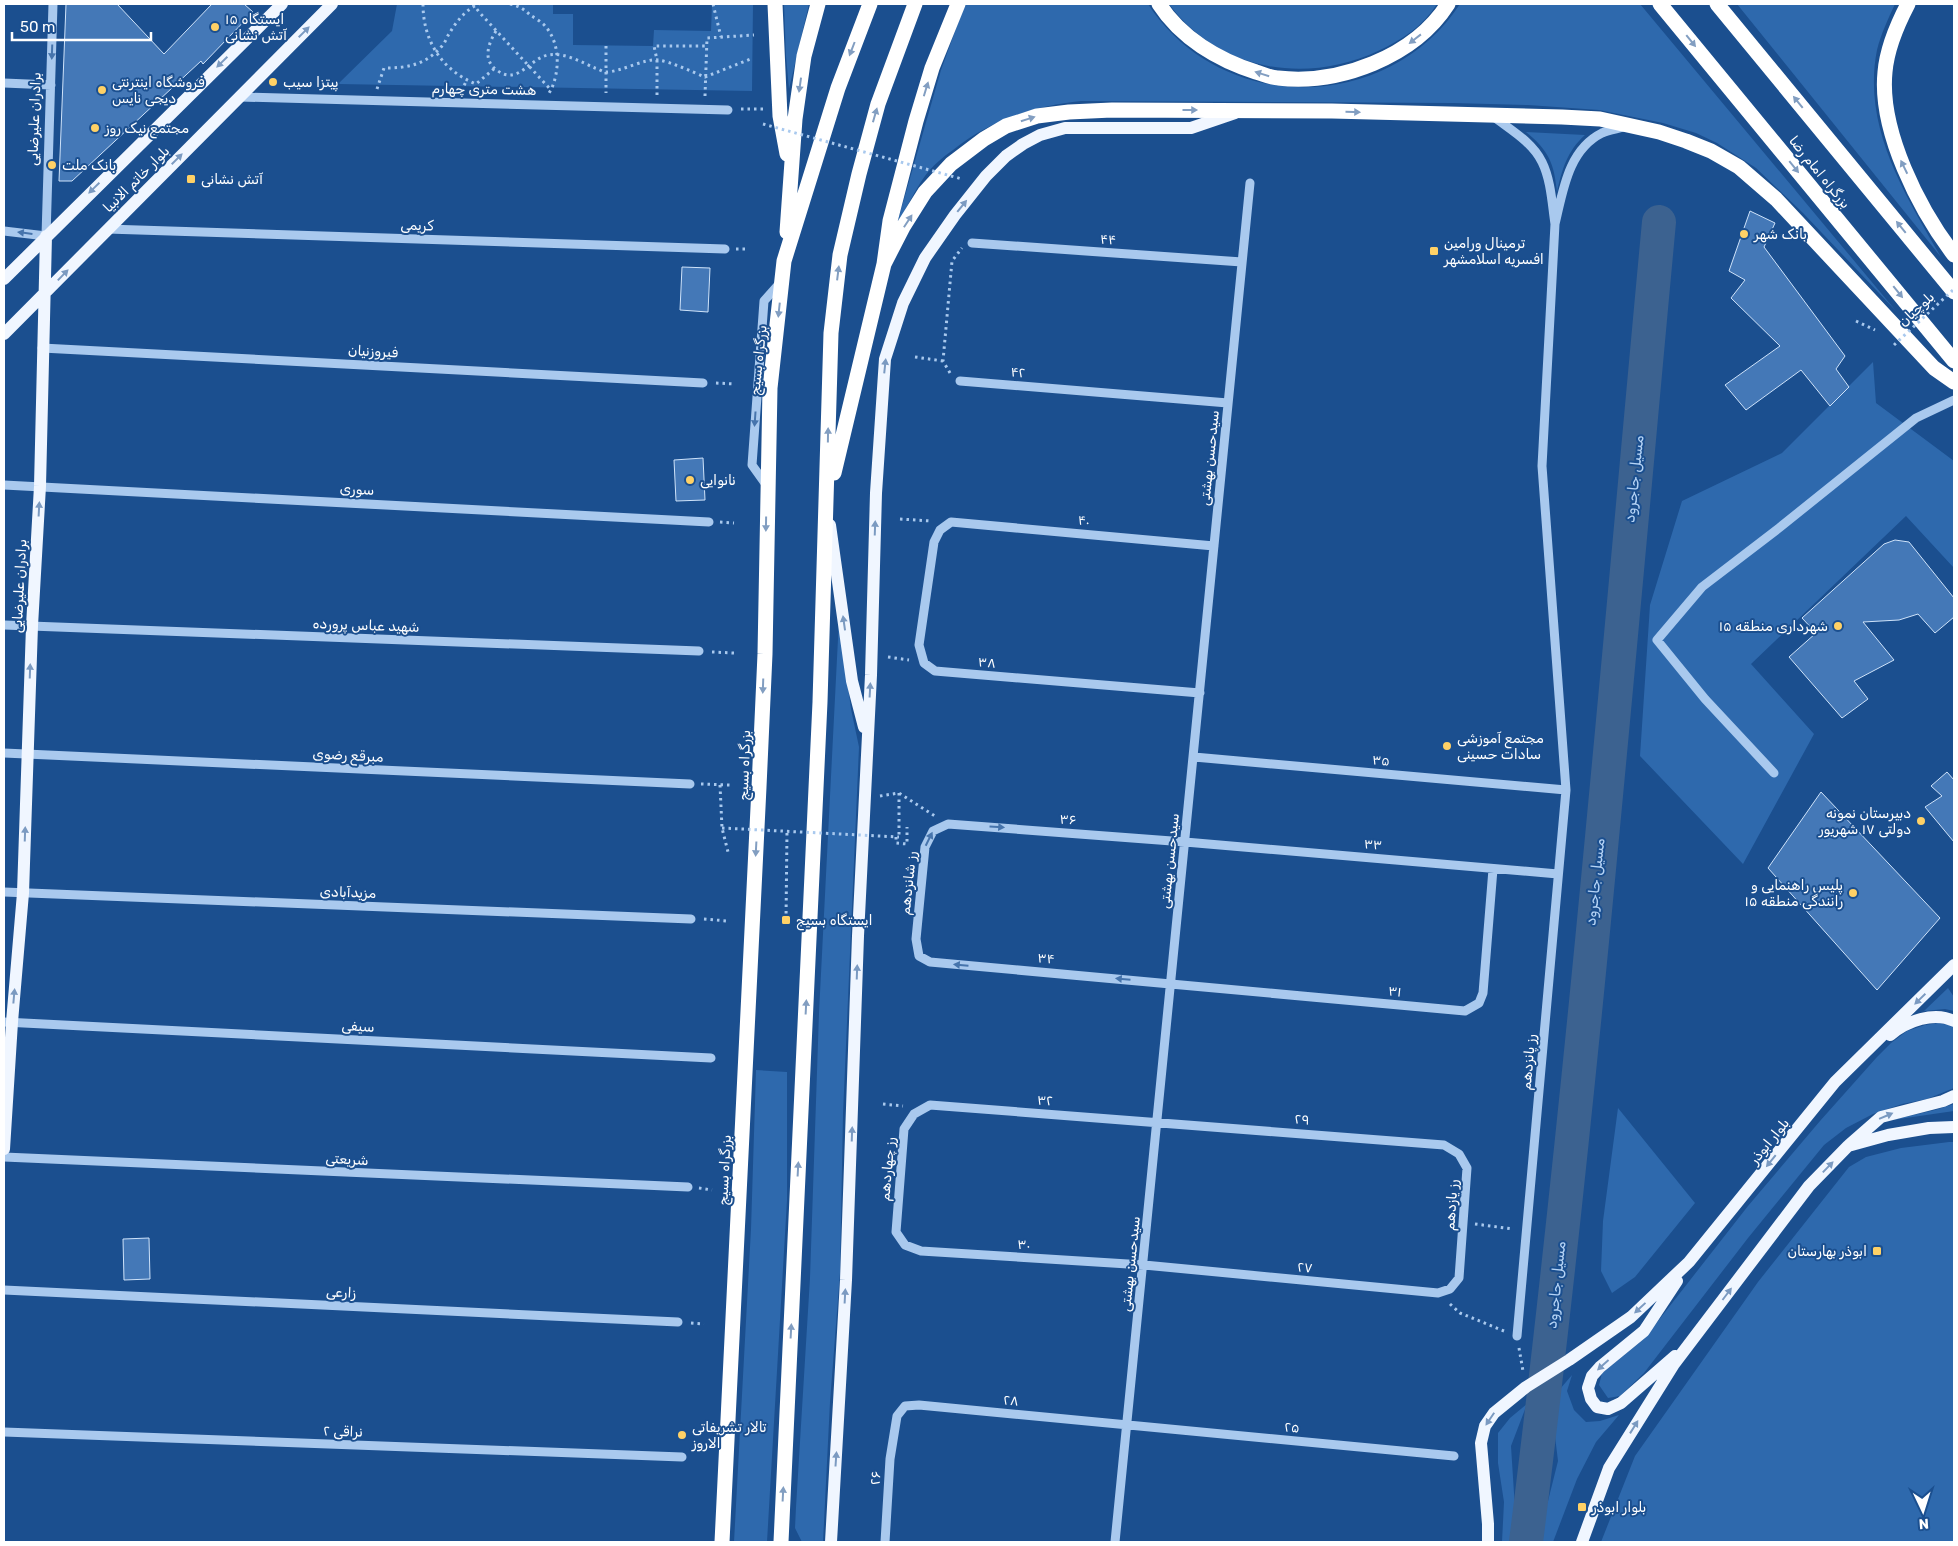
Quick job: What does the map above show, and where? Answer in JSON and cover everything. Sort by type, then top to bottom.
[{"type":"highway","points":[[775,4],[780,116],[791,175]]},
{"type":"highway","points":[[784,261],[795,119],[804,56],[818,4]]},
{"type":"highway","name":"بزرگراه بسیج","points":[[721,1538],[765,654],[770,388],[784,261],[838,88],[870,4]]},
{"type":"highway","points":[[781,1542],[820,702],[831,333],[840,255],[859,174],[878,104],[915,4]]},
{"type":"highway","points":[[827,502],[884,264],[890,221],[916,121],[932,68],[958,4]]},
{"type":"highway","points":[[1158,4],[1180,29],[1220,58],[1276,78],[1307,80],[1358,69],[1402,49],[1426,30],[1448,4]]},
{"type":"highway","name":"بزرگراه امام رضا","points":[[1660,4],[1954,361]]},
{"type":"highway","name":"بزرگراه امام رضا","points":[[1717,4],[1954,290]]},
{"type":"highway","points":[[1908,4],[1892,40],[1885,73],[1885,98],[1890,127],[1900,160],[1912,185],[1930,219],[1954,255]]},
{"type":"highway","points":[[884,264],[925,192],[940,175],[984,139],[1006,126],[1037,116],[1112,110],[1243,110],[1600,119],[1630,125],[1686,141],[1711,151],[1739,167],[1776,199],[1934,368],[1954,382]]},
{"type":"main road","name":"بلوار خاتم الانبیا","points":[[4,279],[282,4]]},
{"type":"main road","name":"بلوار خاتم الانبیا","points":[[4,334],[332,4]]},
{"type":"main road","points":[[831,1542],[846,1280],[876,493],[886,359],[903,303],[925,258],[955,215],[986,176],[1006,156],[1040,135],[1064,128],[1191,128],[1243,110]]},
{"type":"main road","name":"برادران علیرضایی","points":[[4,1149],[8,1022],[23,893],[32,626],[40,486],[46,236]]},
{"type":"main road","points":[[827,502],[852,681],[868,739]]},
{"type":"main road","name":"بلوار ابوذر","points":[[1488,1542],[1481,1443],[1485,1426],[1494,1413],[1526,1386],[1569,1360],[1631,1317],[1689,1262],[1835,1082],[1954,965]]},
{"type":"main road","points":[[1835,1082],[1894,1032],[1908,1024],[1935,1017],[1946,1017],[1954,1021]]},
{"type":"main road","points":[[1582,1542],[1608,1468],[1674,1364],[1810,1186],[1848,1146],[1881,1117],[1944,1101],[1954,1096]]},
{"type":"main road","points":[[1848,1146],[1888,1135],[1929,1128],[1954,1127]]},
{"type":"main road","points":[[1688,1346],[1649,1377],[1621,1403],[1608,1409],[1597,1406],[1590,1399],[1588,1388],[1592,1376],[1600,1367],[1644,1331],[1689,1262]]},
{"type":"street","name":"برادران علیرضایی","points":[[46,236],[53,4]]},
{"type":"street","points":[[4,83],[51,85]]},
{"type":"street","name":"هشت متری چهارم","points":[[240,96],[728,110]]},
{"type":"street","points":[[1492,115],[1531,146],[1543,163],[1555,224]]},
{"type":"street","points":[[1555,224],[1570,168],[1575,158],[1594,138],[1604,132],[1630,125]]},
{"type":"street","name":"سیدحسن بهشتی","points":[[1116,1542],[1250,183]]},
{"type":"street","name":"رز پانزدهم","points":[[1517,1336],[1566,790],[1542,466],[1555,224]]},
{"type":"street","name":"کریمی","points":[[107,229],[725,249]]},
{"type":"street","points":[[4,231],[46,236]]},
{"type":"street","name":"۴۴","points":[[972,243],[1242,262]]},
{"type":"street","name":"فیروزنیان","points":[[42,348],[702,383]]},
{"type":"street","name":"۴۲","points":[[960,381],[1228,403]]},
{"type":"street","points":[[1774,774],[1705,699],[1657,640],[1702,587],[1916,418],[1954,400]]},
{"type":"street","name":"سوری","points":[[4,485],[710,522]]},
{"type":"street","points":[[924,663],[919,645],[934,542],[940,530],[951,522]]},
{"type":"street","name":"۴۰","points":[[951,522],[1214,546]]},
{"type":"street","name":"شهید عباس پرورده","points":[[4,625],[699,652]]},
{"type":"street","name":"۳۸","points":[[924,663],[935,671],[1200,693]]},
{"type":"street","name":"مبرقع رضوی","points":[[4,753],[690,784]]},
{"type":"street","name":"۳۵","points":[[1194,757],[1566,790]]},
{"type":"street","name":"۳۶","points":[[948,824],[1185,842]]},
{"type":"street","name":"رز شانزدهم","points":[[919,956],[916,939],[925,847],[933,831],[948,824]]},
{"type":"street","name":"۳۳","points":[[1185,842],[1558,874]]},
{"type":"street","name":"۳۱","points":[[1171,983],[1464,1011],[1479,1003],[1483,993],[1493,868]]},
{"type":"street","name":"مزیدآبادی","points":[[4,892],[690,919]]},
{"type":"street","name":"۳۴","points":[[919,956],[930,962],[1171,983]]},
{"type":"street","name":"سیفی","points":[[8,1022],[711,1058]]},
{"type":"street","name":"۳۲","points":[[930,1105],[1158,1122]]},
{"type":"street","name":"رز چهاردهم","points":[[905,1246],[896,1232],[904,1129],[914,1114],[930,1105]]},
{"type":"street","name":"۲۹","points":[[1158,1122],[1444,1145]]},
{"type":"street","name":"رز یازدهم","points":[[1438,1294],[1450,1289],[1459,1278],[1467,1168],[1459,1154],[1444,1145]]},
{"type":"street","name":"شریعتی","points":[[4,1157],[688,1187]]},
{"type":"street","name":"۳۰","points":[[905,1246],[921,1251],[1144,1265]]},
{"type":"street","name":"۲۷","points":[[1144,1265],[1438,1294]]},
{"type":"street","name":"زارعی","points":[[4,1290],[678,1322]]},
{"type":"street","name":"۲۸","points":[[897,1416],[906,1406],[919,1405],[1127,1425]]},
{"type":"street","name":"۲۶","points":[[885,1542],[890,1460],[897,1416]]},
{"type":"street","name":"۲۵","points":[[1127,1425],[1454,1456]]},
{"type":"street","name":"نراقی ۲","points":[[4,1432],[682,1457]]},
{"type":"path","points":[[423,4],[423,20],[430,43],[444,63],[463,79],[476,84],[495,68]]},
{"type":"path","points":[[372,100],[384,68],[407,68],[426,60],[442,47],[460,18],[474,5],[479,4]]},
{"type":"path","points":[[510,4],[518,5],[545,25],[553,38],[558,67],[556,79],[544,105]]},
{"type":"path","points":[[713,4],[721,37]]},
{"type":"path","points":[[474,5],[551,90]]},
{"type":"path","points":[[496,31],[487,50],[491,64],[499,72],[512,75],[521,73],[536,59],[550,55],[563,55],[605,72],[658,60],[705,77],[753,58]]},
{"type":"path","points":[[704,109],[707,38],[754,35]]},
{"type":"path","points":[[606,46],[607,106]]},
{"type":"path","points":[[657,108],[658,60],[654,46],[706,46]]},
{"type":"path","points":[[763,124],[962,178]]},
{"type":"path","points":[[960,381],[950,373],[943,361],[952,260],[960,250],[972,243]]},
{"type":"path","name":"بلوچیان","points":[[1894,345],[1954,290]]},
{"type":"path","points":[[915,357],[943,361]]},
{"type":"path","points":[[702,383],[734,384]]},
{"type":"path","points":[[900,519],[951,522]]},
{"type":"path","points":[[699,652],[734,653]]},
{"type":"path","points":[[888,657],[924,663]]},
{"type":"path","points":[[690,784],[730,785]]},
{"type":"path","points":[[720,785],[722,828],[728,852]]},
{"type":"path","points":[[899,793],[898,837],[896,844],[907,844],[907,827]]},
{"type":"path","points":[[864,798],[899,793],[948,824]]},
{"type":"path","points":[[722,828],[898,837]]},
{"type":"path","points":[[786,920],[787,831]]},
{"type":"path","points":[[690,919],[727,921]]},
{"type":"path","points":[[1463,1222],[1526,1231]]},
{"type":"path","points":[[1438,1294],[1460,1313],[1517,1336],[1526,1386]]},
{"type":"shaded area","points":[[397,4],[553,4],[553,14],[573,14],[573,45],[653,46],[654,30],[711,31],[712,4],[753,4],[752,91],[338,84],[392,31]]},
{"type":"shaded area","points":[[784,4],[809,4],[789,89],[786,56]]},
{"type":"shaded area","points":[[965,4],[1148,4],[1179,41],[1217,67],[1260,82],[1304,87],[1349,82],[1391,66],[1429,40],[1460,4],[1640,4],[1896,311],[1803,213],[1756,168],[1717,143],[1696,133],[1663,123],[1599,110],[1528,105],[1453,103],[1081,101],[1064,103],[1013,116],[967,139],[934,165],[925,176],[896,227],[941,70]]},
{"type":"shaded area","points":[[1169,4],[1437,4],[1419,26],[1378,51],[1350,61],[1322,67],[1293,69],[1265,65],[1238,57],[1212,44],[1189,27]]},
{"type":"shaded area","points":[[1737,4],[1895,4],[1877,50],[1874,78],[1875,105],[1881,132],[1890,158],[1913,208],[1941,257]]},
{"type":"shaded area","points":[[1526,132],[1585,135],[1570,154],[1563,169],[1557,192],[1549,158],[1540,145]]},
{"type":"shaded area","points":[[1873,362],[1876,403],[1954,461],[1954,568],[1906,516],[1751,664],[1814,734],[1743,864],[1640,756],[1650,605],[1682,501],[1782,453]]},
{"type":"shaded area","points":[[839,619],[851,709],[859,747],[843,1114],[840,1273],[830,1402],[823,1542],[802,1542],[795,1528],[810,1278],[819,1013]]},
{"type":"shaded area","points":[[1948,988],[1954,997],[1954,1011],[1945,1009],[1924,1011]]},
{"type":"shaded area","points":[[1938,1023],[1954,1027],[1954,1088],[1927,1099],[1902,1104],[1873,1114],[1846,1128],[1824,1145],[1748,1238],[1644,1373],[1620,1396],[1608,1398],[1599,1385],[1602,1373],[1644,1339],[1748,1206],[1820,1121],[1891,1043],[1907,1031]]},
{"type":"shaded area","points":[[756,1070],[787,1072],[787,1200],[767,1542],[734,1542],[751,1229]]},
{"type":"shaded area","points":[[1954,1104],[1954,1111],[1892,1120],[1935,1110]]},
{"type":"shaded area","points":[[1618,1108],[1695,1203],[1635,1277],[1612,1293],[1601,1271],[1603,1221]]},
{"type":"shaded area","points":[[1954,1142],[1954,1542],[1601,1542],[1635,1456],[1758,1282],[1849,1167],[1866,1157],[1901,1148]]},
{"type":"shaded area","points":[[1572,1375],[1567,1391],[1574,1410],[1586,1422],[1600,1421],[1619,1415],[1596,1442],[1577,1479],[1553,1542],[1536,1542],[1537,1527],[1548,1501],[1558,1461],[1554,1428],[1555,1407],[1560,1389]]},
{"type":"shaded area","points":[[1527,1404],[1511,1446],[1515,1509],[1511,1542],[1502,1542],[1504,1502],[1498,1463],[1498,1433],[1510,1418]]},
{"type":"building","name":"مجتمع نیک‌ روز","points":[[66,4],[117,4],[164,54],[212,4],[244,4],[253,12],[203,64],[201,61],[72,181],[59,181]]},
{"type":"building","points":[[1750,211],[1775,223],[1764,247],[1845,356],[1836,369],[1849,387],[1830,406],[1801,370],[1746,410],[1725,385],[1780,346],[1731,298],[1745,280],[1729,271]]},
{"type":"building","points":[[682,267],[710,268],[708,312],[680,310]]},
{"type":"building","name":"نانوایی","points":[[703,458],[705,500],[676,501],[674,460]]},
{"type":"building","name":"شهرداری منطقه ۱۵","points":[[1895,540],[1909,542],[1954,598],[1954,617],[1935,633],[1918,614],[1899,620],[1863,622],[1894,660],[1854,681],[1868,699],[1842,718],[1789,657],[1816,633],[1802,618],[1884,544]]},
{"type":"building","points":[[1947,772],[1954,780],[1954,842],[1925,807],[1942,796],[1931,786]]},
{"type":"building","name":"پلیس راهنمایی و رانندگی منطقه ۱۵","points":[[1821,792],[1940,918],[1877,990],[1768,868]]},
{"type":"building","points":[[149,1238],[150,1279],[124,1280],[123,1239]]},
{"type":"waterway","name":"مسیل جاجرود","points":[[1526,1542],[1546,1377],[1581,1047],[1659,222]]},
{"type":"place","name":"ایستگاه ۱۵ آتش نشانی","points":[[215,27]]},
{"type":"place","name":"پیتزا سیب","points":[[273,82]]},
{"type":"place","name":"فروشگاه اینترنتی دیجی نایس","points":[[102,90]]},
{"type":"place","name":"مجتمع نیک‌ روز","points":[[95,128]]},
{"type":"place","name":"بانک ملت","points":[[52,165]]},
{"type":"place","name":"آتش نشانی","points":[[191,179]]},
{"type":"place","name":"بانک شهر","points":[[1744,234]]},
{"type":"place","name":"ترمینال ورامین افسریه اسلامشهر","points":[[1434,251]]},
{"type":"place","name":"نانوایی","points":[[690,480]]},
{"type":"place","name":"شهرداری منطقه ۱۵","points":[[1838,626]]},
{"type":"place","name":"مجتمع آموزشی سادات حسینی","points":[[1447,746]]},
{"type":"place","name":"دبیرستان نمونه دولتی ۱۷ شهریور","points":[[1921,821]]},
{"type":"place","name":"پلیس راهنمایی و رانندگی منطقه ۱۵","points":[[1853,893]]},
{"type":"place","name":"ایستگاه بسیج","points":[[786,920]]},
{"type":"place","name":"ابوذر بهارستان","points":[[1877,1251]]},
{"type":"place","name":"تالار تشریفاتی الاروز","points":[[682,1435]]},
{"type":"place","name":"بلوار ابوذر","points":[[1582,1507]]}]
